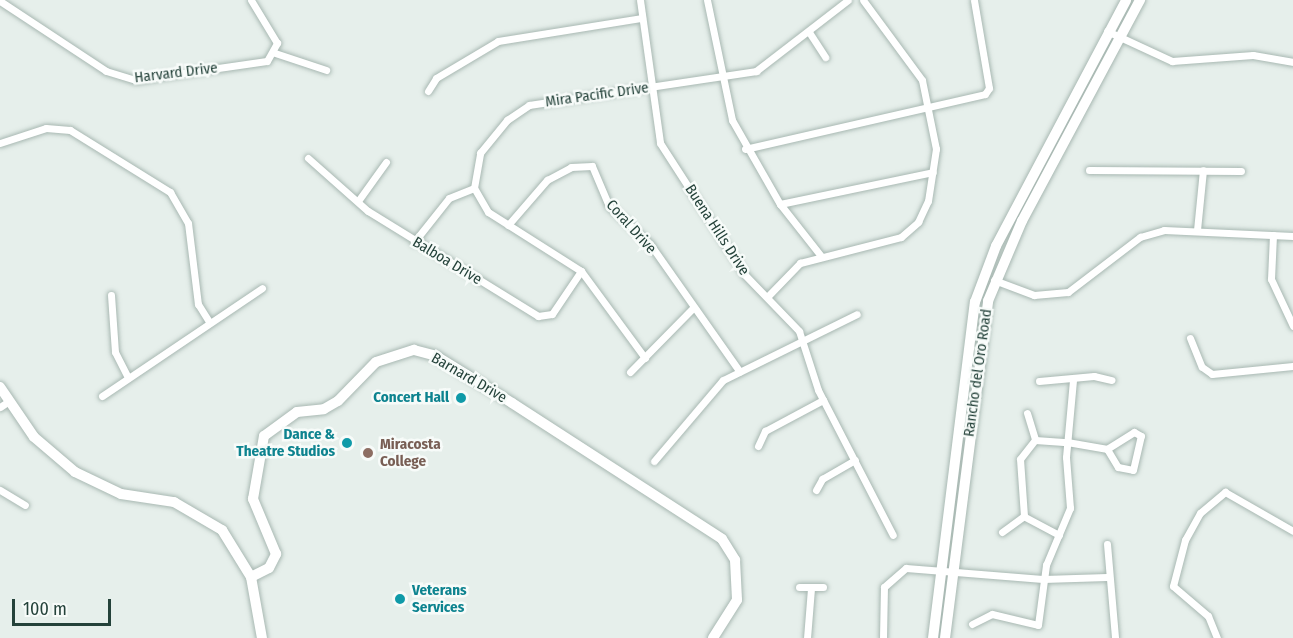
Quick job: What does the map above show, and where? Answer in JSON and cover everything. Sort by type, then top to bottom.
[{"type":"main road","name":"Rancho del Oro Road","points":[[933,638],[970,330],[983,277],[1107,32],[1126,0]]},
{"type":"main road","name":"Rancho del Oro Road","points":[[945,638],[982,327],[995,281],[1117,37],[1140,0]]},
{"type":"main road","name":"Barnard Drive","points":[[251,577],[269,568],[276,554],[253,499],[264,436],[297,412],[324,410],[338,401],[376,362],[414,350],[436,356],[722,539],[735,560],[737,600],[712,638]]},
{"type":"main road","points":[[0,387],[5,404],[51,454],[91,481],[121,494],[174,502],[209,519],[236,546],[251,577],[262,638]]},
{"type":"street","name":"Harvard Drive","points":[[0,0],[106,71],[135,81],[267,61],[275,53]]},
{"type":"street","points":[[251,0],[275,37],[275,53],[326,70]]},
{"type":"street","name":"Buena Hills Drive","points":[[640,0],[660,143],[745,275],[769,295],[803,342],[823,400],[893,535]]},
{"type":"street","points":[[707,0],[720,78],[745,149],[780,204],[821,256]]},
{"type":"street","name":"Mira Pacific Drive","points":[[474,188],[480,153],[520,110],[541,102],[756,71],[848,0]]},
{"type":"street","points":[[769,295],[789,271],[821,256],[879,245],[901,237],[918,222],[933,172],[936,148],[927,109],[917,69],[863,0]]},
{"type":"street","points":[[745,149],[980,97],[989,88],[974,0]]},
{"type":"street","points":[[428,91],[436,78],[520,34],[642,18]]},
{"type":"street","points":[[808,32],[825,57]]},
{"type":"street","points":[[1107,32],[1172,61],[1253,55],[1293,62]]},
{"type":"street","points":[[0,143],[46,128],[70,130],[170,192],[188,223],[196,297],[210,323]]},
{"type":"street","name":"Balboa Drive","points":[[308,158],[358,201],[414,242],[538,316],[552,314],[581,271]]},
{"type":"street","points":[[358,201],[386,162]]},
{"type":"street","name":"Coral Drive","points":[[508,225],[547,180],[571,167],[592,166],[609,206],[650,244],[692,309],[740,372]]},
{"type":"street","points":[[1089,170],[1241,171]]},
{"type":"street","points":[[1197,230],[1203,170]]},
{"type":"street","points":[[780,204],[933,172]]},
{"type":"street","points":[[414,242],[442,204],[474,188],[488,212],[581,271],[645,358]]},
{"type":"street","points":[[983,277],[1034,295],[1068,292],[1140,237],[1164,230],[1293,236]]},
{"type":"street","points":[[1273,235],[1271,279],[1293,326]]},
{"type":"street","points":[[102,396],[262,288]]},
{"type":"street","points":[[111,295],[115,352],[128,378]]},
{"type":"street","points":[[630,372],[692,309]]},
{"type":"street","points":[[654,461],[711,390],[740,372],[857,314]]},
{"type":"street","points":[[1190,338],[1202,367],[1212,374],[1293,366]]},
{"type":"street","points":[[1039,381],[1073,380],[1094,376],[1112,380]]},
{"type":"street","points":[[972,624],[992,614],[1038,625],[1043,579],[1070,508],[1067,442],[1073,380]]},
{"type":"street","points":[[758,446],[765,431],[823,400]]},
{"type":"street","points":[[1024,516],[1017,469],[1035,440],[1027,413]]},
{"type":"street","points":[[1035,440],[1067,442],[1107,449],[1134,432],[1141,436],[1133,470],[1118,467],[1107,449]]},
{"type":"street","points":[[816,490],[822,479],[855,460]]},
{"type":"street","points":[[0,490],[25,505]]},
{"type":"street","points":[[1217,638],[1208,616],[1173,586],[1185,540],[1200,513],[1225,492],[1293,531]]},
{"type":"street","points":[[1024,516],[1059,535]]},
{"type":"street","points":[[1002,532],[1024,516]]},
{"type":"street","points":[[1107,544],[1107,577],[1115,638]]},
{"type":"street","points":[[883,638],[884,587],[893,576],[919,565],[1043,579],[1107,577]]},
{"type":"street","points":[[799,587],[823,587]]},
{"type":"street","points":[[807,638],[811,588]]},
{"type":"place","name":"Concert Hall","points":[[461,398]]},
{"type":"place","name":"Dance & Theatre Studios","points":[[347,443]]},
{"type":"place","name":"Miracosta College","points":[[368,453]]},
{"type":"place","name":"Veterans Services","points":[[400,599]]}]
